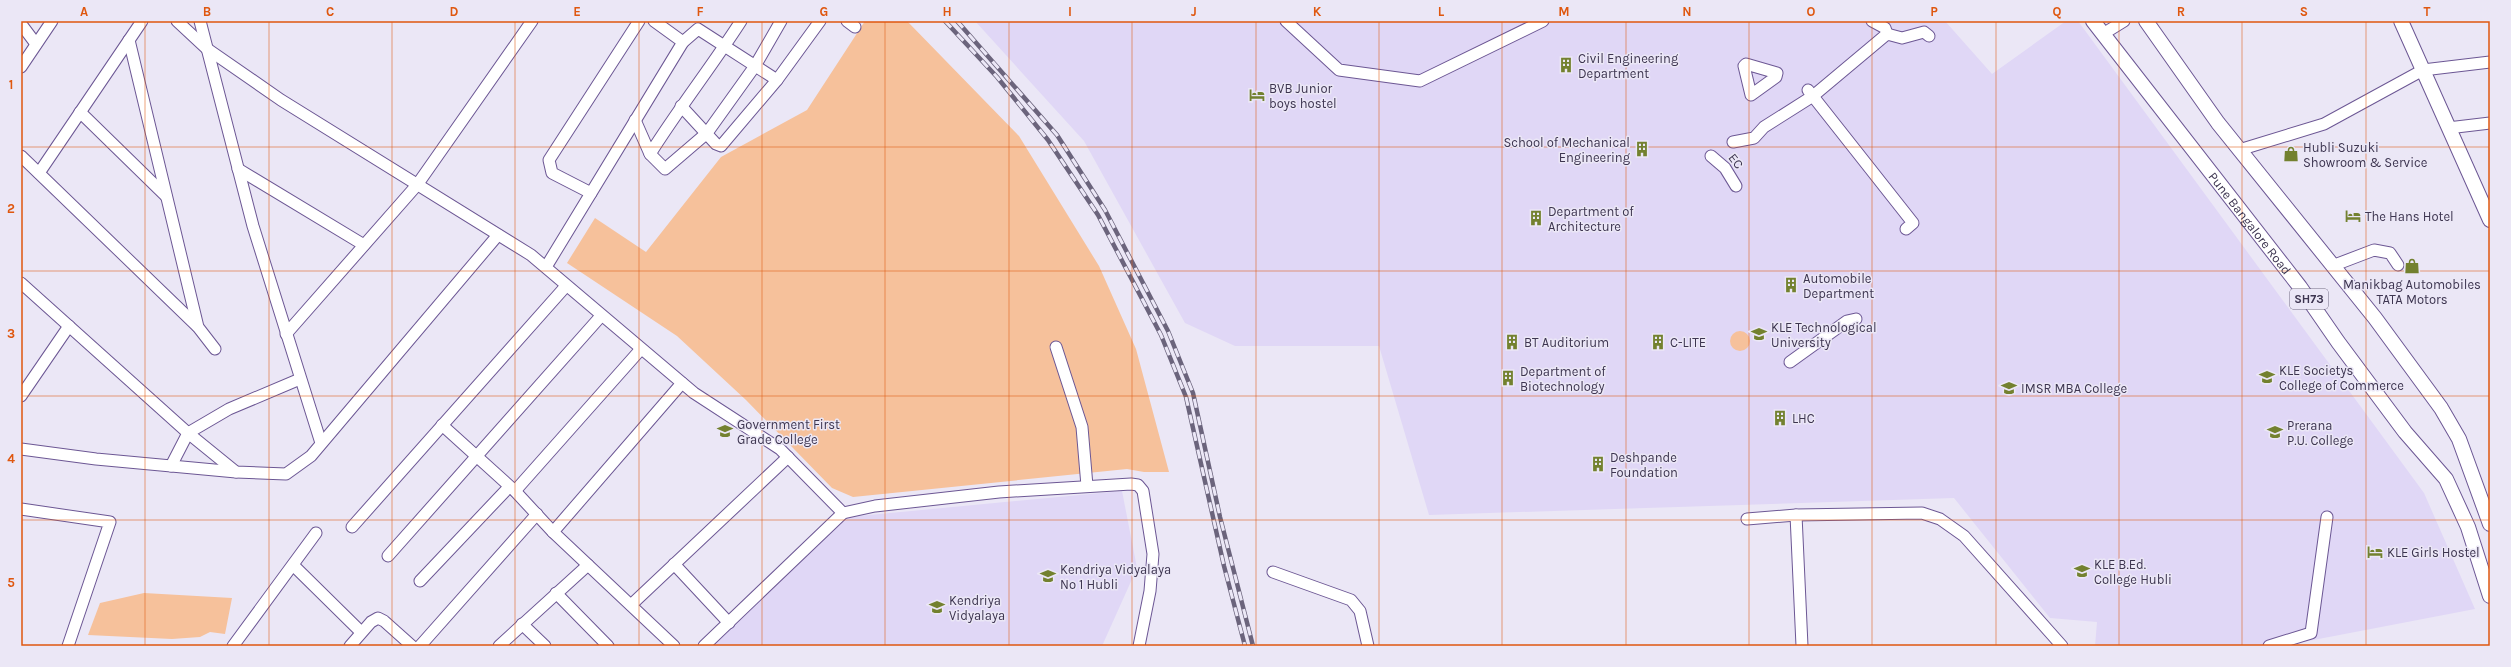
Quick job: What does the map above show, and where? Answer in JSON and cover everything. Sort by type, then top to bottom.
[{"type":"main road","name":"Pune Bangalore Road","points":[[2094,21],[2300,287],[2338,342],[2405,432],[2446,479],[2468,527],[2490,596]]},
{"type":"main road","name":"SH73","points":[[2146,21],[2239,150],[2375,318],[2441,408],[2459,439],[2490,524]]},
{"type":"main road","points":[[2401,21],[2490,220]]},
{"type":"street","points":[[21,67],[52,21]]},
{"type":"street","points":[[39,173],[142,21]]},
{"type":"street","points":[[178,21],[206,48],[281,100],[531,255],[601,316],[682,383],[780,449],[843,513]]},
{"type":"street","points":[[200,21],[252,226],[321,443]]},
{"type":"street","points":[[286,334],[417,185],[532,21]]},
{"type":"street","points":[[591,193],[552,173],[549,160],[639,21]]},
{"type":"street","points":[[654,21],[682,42]]},
{"type":"street","points":[[650,154],[681,106],[693,92],[741,21]]},
{"type":"street","points":[[635,120],[650,154],[665,169],[707,133],[755,66],[781,21]]},
{"type":"street","points":[[681,106],[718,146],[723,145],[777,80],[820,21]]},
{"type":"street","points":[[1286,21],[1339,70],[1420,81],[1544,21]]},
{"type":"street","points":[[1872,21],[1885,28],[1887,34]]},
{"type":"street","points":[[2103,34],[2124,21]]},
{"type":"street","points":[[21,24],[36,44]]},
{"type":"street","points":[[546,267],[682,42],[700,25],[725,46],[777,80]]},
{"type":"street","points":[[1887,34],[1902,38],[1924,32],[1929,36]]},
{"type":"street","points":[[1733,142],[1754,138],[1764,127],[1811,94],[1887,34]]},
{"type":"street","points":[[129,40],[198,327]]},
{"type":"street","points":[[2239,150],[2324,124],[2423,70],[2490,62]]},
{"type":"street","points":[[1811,94],[1913,223],[1906,229]]},
{"type":"street","points":[[80,112],[166,196]]},
{"type":"street","points":[[2448,128],[2490,123]]},
{"type":"street","points":[[21,156],[198,327],[215,349]]},
{"type":"street","name":"EC","points":[[1711,156],[1725,168],[1736,186]]},
{"type":"street","points":[[238,169],[364,245]]},
{"type":"street","points":[[21,448],[171,466],[236,472],[286,474],[311,456],[498,234]]},
{"type":"street","points":[[2332,266],[2374,250],[2390,253],[2398,265]]},
{"type":"street","points":[[21,283],[188,433],[236,472]]},
{"type":"street","points":[[352,527],[566,286]]},
{"type":"street","points":[[388,556],[601,316]]},
{"type":"street","points":[[1790,362],[1847,321],[1856,319]]},
{"type":"street","points":[[21,396],[69,326]]},
{"type":"street","points":[[1056,347],[1082,427],[1087,486]]},
{"type":"street","points":[[420,581],[512,489],[641,349]]},
{"type":"street","points":[[171,466],[188,433],[229,409],[300,379]]},
{"type":"street","points":[[554,532],[682,383]]},
{"type":"street","points":[[442,425],[477,454],[554,532],[674,646]]},
{"type":"street","points":[[631,605],[788,457]]},
{"type":"street","points":[[704,646],[843,513],[875,506],[999,492],[1131,484],[1138,485],[1143,491],[1153,554],[1150,591],[1139,646]]},
{"type":"street","points":[[21,509],[110,522],[68,646]]},
{"type":"street","points":[[1747,519],[1796,515],[1922,513],[1940,519],[1964,536],[2062,646]]},
{"type":"street","points":[[420,646],[537,514]]},
{"type":"street","points":[[1796,515],[1802,646]]},
{"type":"street","points":[[2269,646],[2311,633],[2327,517]]},
{"type":"street","points":[[234,646],[316,533]]},
{"type":"street","points":[[674,564],[729,623]]},
{"type":"street","points":[[293,565],[361,632]]},
{"type":"street","points":[[499,646],[588,565]]},
{"type":"street","points":[[1273,572],[1344,595],[1351,600],[1360,611],[1368,646]]},
{"type":"street","points":[[556,593],[608,646]]},
{"type":"street","points":[[350,646],[361,632],[378,618],[384,621],[412,646]]},
{"type":"street","points":[[522,624],[545,646]]},
{"type":"shaded area","points":[[865,21],[907,21],[1019,136],[1099,266],[1136,349],[1169,472],[1144,472],[1127,469],[853,497],[832,488],[746,400],[677,336],[567,263],[595,218],[646,252],[721,157],[807,110]]},
{"type":"shaded area","name":"KLE Technological University","points":[[975,21],[1945,21],[1992,74],[2066,21],[2078,21],[2424,493],[2475,609],[2282,646],[2095,646],[2097,622],[2050,618],[1954,498],[1429,515],[1379,346],[1235,346],[1185,323],[1084,141]]},
{"type":"shaded area","points":[[1736,331],[1744,331],[1750,337],[1750,345],[1744,351],[1736,351],[1730,345],[1730,337]]},
{"type":"shaded area","name":"Kendriya Vidyalaya","points":[[1122,491],[1137,568],[1102,646],[713,646],[848,517]]},
{"type":"shaded area","points":[[144,593],[232,598],[225,634],[210,632],[200,637],[172,639],[88,635],[100,603]]},
{"type":"railway","points":[[945,21],[997,77],[1048,140],[1098,215],[1161,335],[1186,397],[1224,566],[1245,646]]},
{"type":"railway","points":[[957,21],[1057,135],[1105,210],[1168,331],[1193,393],[1220,517],[1253,646]]},
{"type":"place","name":"Civil Engineering Department","points":[[1566,65]]},
{"type":"place","name":"BVB Junior boys hostel","points":[[1257,95]]},
{"type":"place","name":"School of Mechanical Engineering","points":[[1642,149]]},
{"type":"place","name":"Hubli Suzuki Showroom & Service","points":[[2291,154]]},
{"type":"place","name":"The Hans Hotel","points":[[2353,216]]},
{"type":"place","name":"Department of Architecture","points":[[1536,218]]},
{"type":"place","name":"Manikbag Automobiles TATA Motors","points":[[2412,266]]},
{"type":"place","name":"Automobile Department","points":[[1791,285]]},
{"type":"place","name":"KLE Technological University","points":[[1759,334]]},
{"type":"place","name":"BT Auditorium","points":[[1512,342]]},
{"type":"place","name":"C-LITE","points":[[1658,342]]},
{"type":"place","name":"KLE Societys College of Commerce","points":[[2267,377]]},
{"type":"place","name":"Department of Biotechnology","points":[[1508,378]]},
{"type":"place","name":"IMSR MBA College","points":[[2009,388]]},
{"type":"place","name":"LHC","points":[[1780,418]]},
{"type":"place","name":"Government First Grade College","points":[[725,431]]},
{"type":"place","name":"Prerana P.U. College","points":[[2275,432]]},
{"type":"place","name":"Deshpande Foundation","points":[[1598,464]]},
{"type":"place","name":"KLE Girls Hostel","points":[[2375,552]]},
{"type":"place","name":"KLE B.Ed. College Hubli","points":[[2082,571]]},
{"type":"place","name":"Kendriya Vidyalaya No 1 Hubli","points":[[1048,576]]},
{"type":"place","name":"Kendriya Vidyalaya","points":[[937,607]]}]
